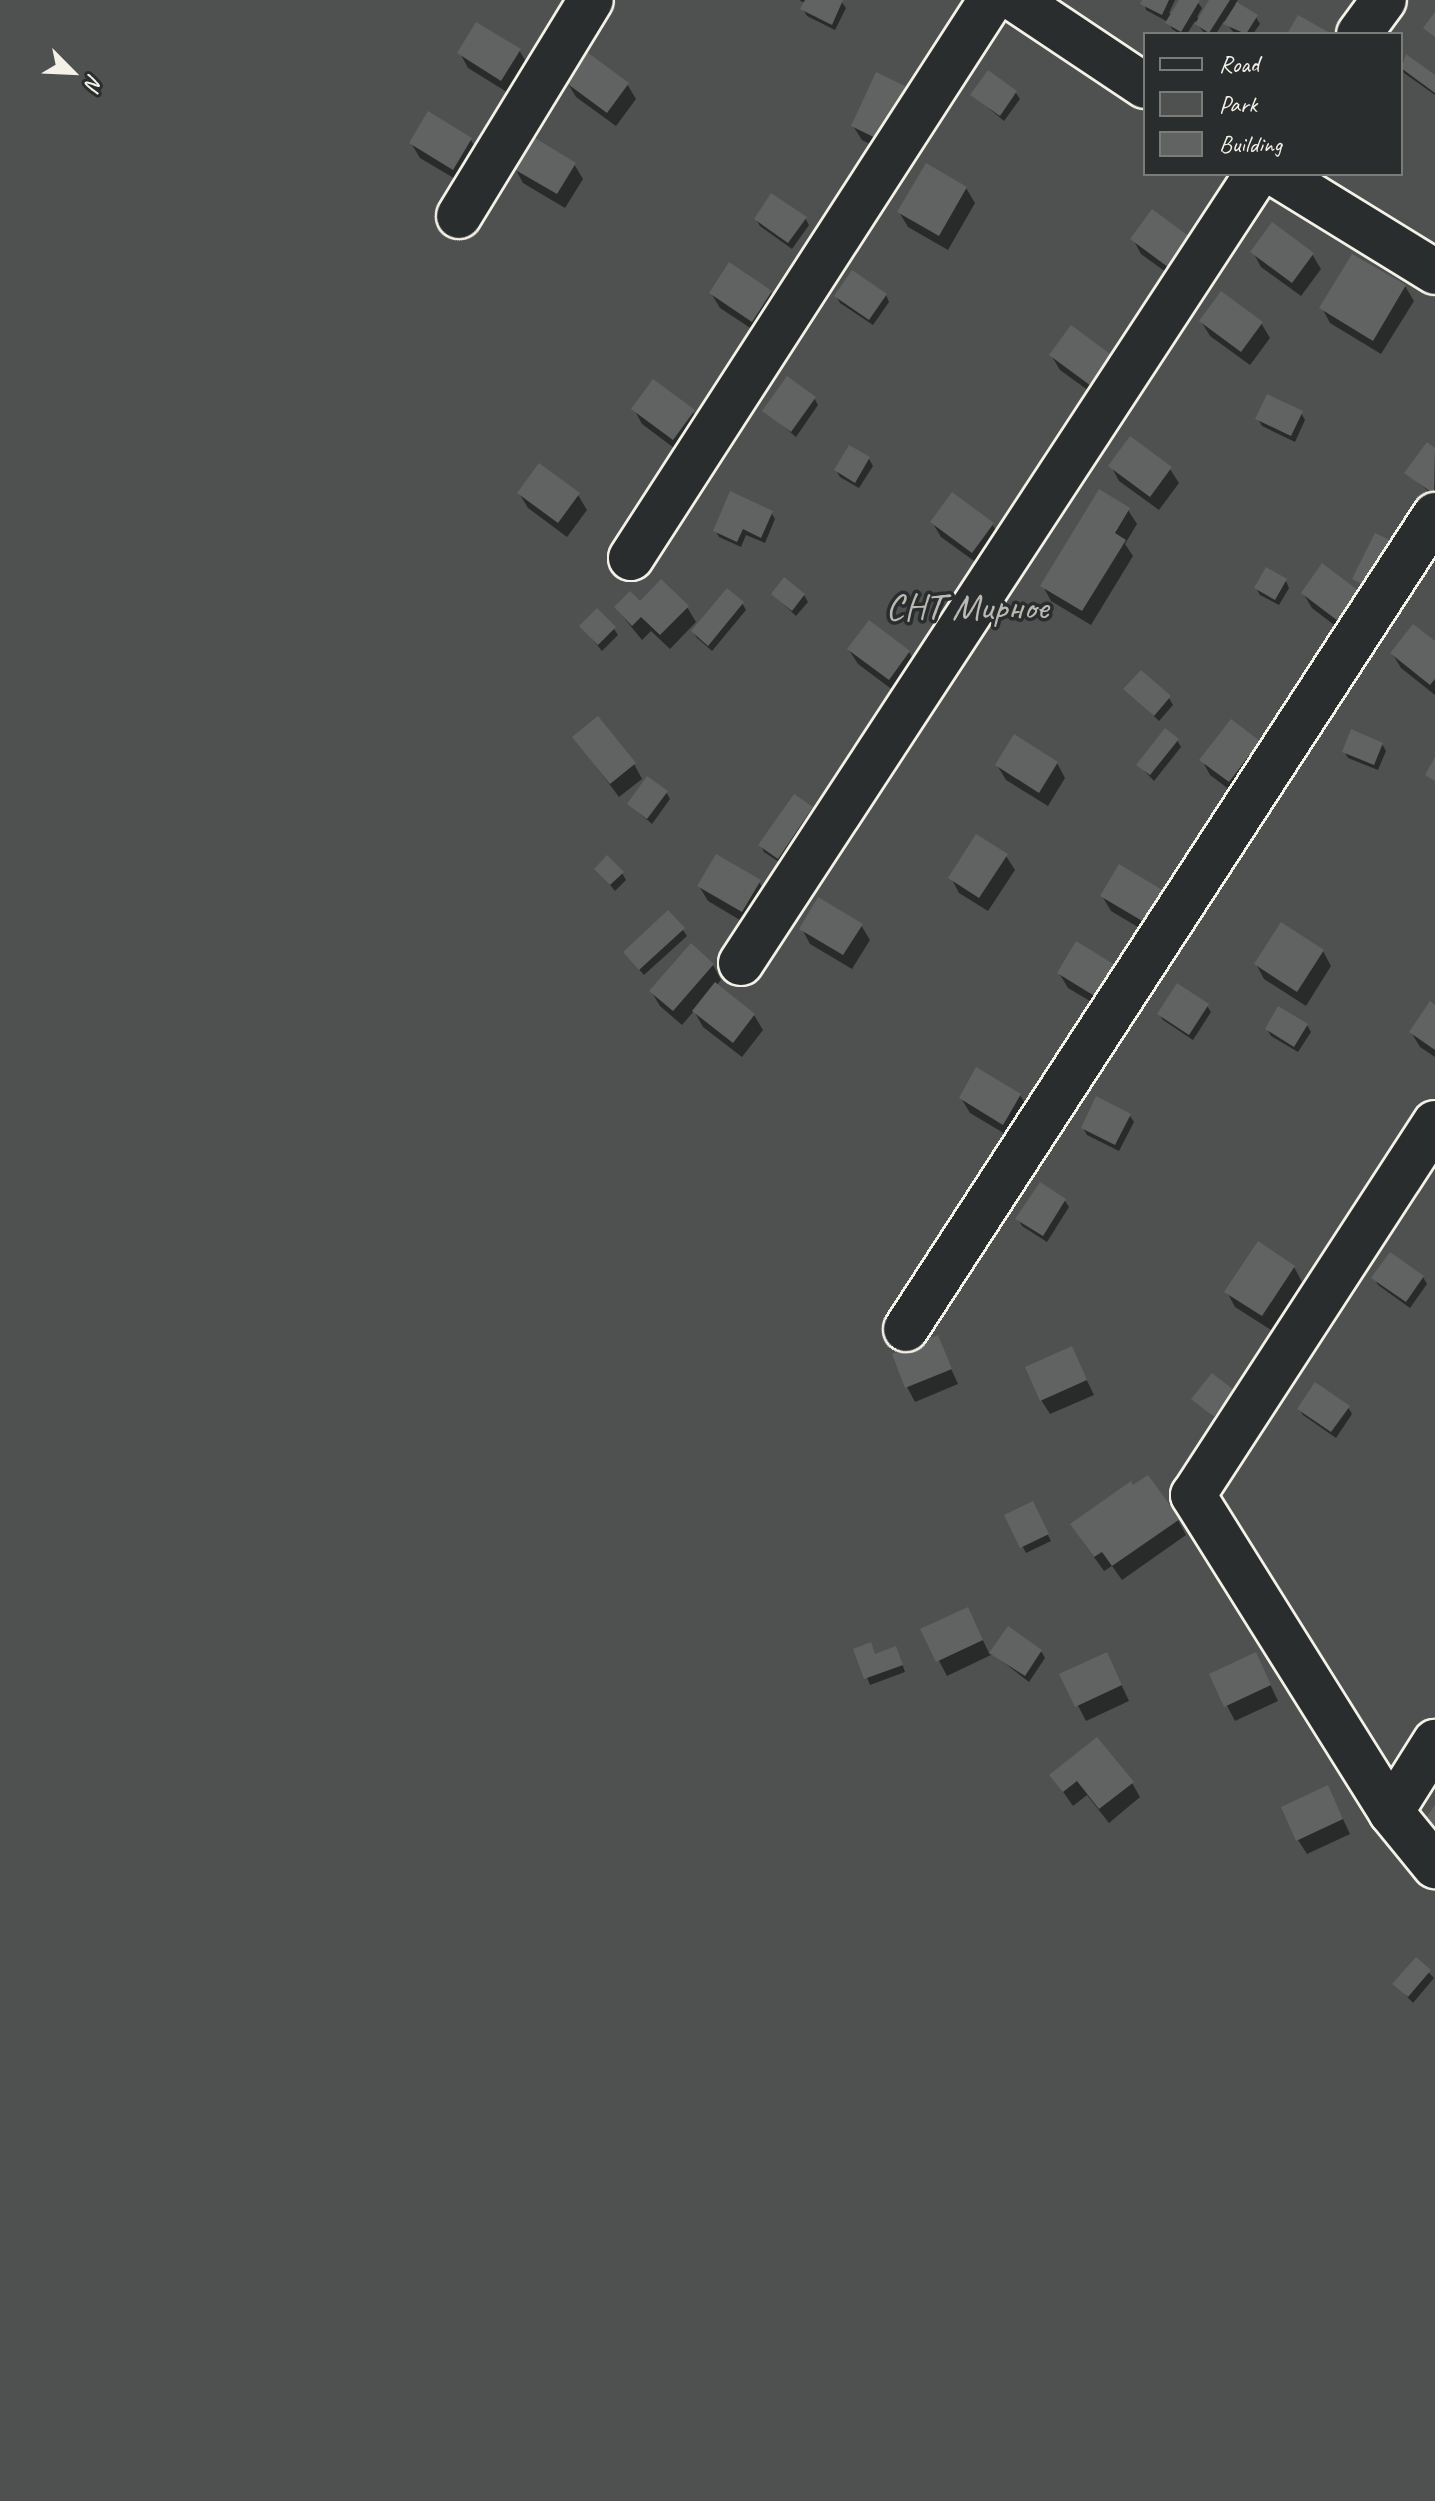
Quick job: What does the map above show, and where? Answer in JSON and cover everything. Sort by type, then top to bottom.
[{"type":"street","points":[[459,216],[591,0]]},
{"type":"street","points":[[631,558],[991,0]]},
{"type":"street","points":[[1016,0],[1143,85]]},
{"type":"street","points":[[1360,32],[1384,0]]},
{"type":"street","points":[[741,963],[1256,176]]},
{"type":"street","points":[[1279,176],[1435,272]]},
{"type":"street","points":[[906,1329],[1435,515]]},
{"type":"street","points":[[1435,1123],[1193,1495],[1391,1812],[1435,1866]]},
{"type":"street","points":[[1391,1812],[1435,1742]]},
{"type":"green space","name":"СНТ Мирное","points":[[0,0],[1435,0],[1435,2501],[0,2501]]},
{"type":"building","points":[[805,0],[843,0],[832,25],[800,9]]},
{"type":"building","points":[[1142,0],[1169,0],[1162,15],[1140,4]]},
{"type":"building","points":[[1179,0],[1200,0],[1181,32],[1165,23]]},
{"type":"building","points":[[1209,0],[1230,0],[1210,32],[1195,24]]},
{"type":"building","points":[[1237,2],[1258,15],[1247,32],[1223,24]]},
{"type":"building","points":[[1435,12],[1435,37],[1423,28]]},
{"type":"building","points":[[1298,15],[1328,32],[1288,32]]},
{"type":"building","points":[[476,22],[521,49],[501,81],[457,53]]},
{"type":"building","points":[[587,52],[629,83],[607,113],[565,82]]},
{"type":"building","points":[[1406,54],[1435,75],[1435,93],[1403,69]]},
{"type":"building","points":[[988,70],[1017,91],[1000,116],[970,95]]},
{"type":"building","points":[[876,72],[909,88],[884,142],[851,126]]},
{"type":"building","points":[[428,111],[472,138],[453,170],[409,143]]},
{"type":"building","points":[[532,136],[576,163],[557,194],[512,168]]},
{"type":"building","points":[[926,163],[967,187],[939,236],[897,212]]},
{"type":"building","points":[[771,193],[807,217],[788,243],[754,219]]},
{"type":"building","points":[[1152,209],[1194,240],[1172,270],[1130,239]]},
{"type":"building","points":[[1272,222],[1314,253],[1292,283],[1250,252]]},
{"type":"building","points":[[1352,254],[1406,285],[1373,341],[1319,308]]},
{"type":"building","points":[[729,262],[772,291],[752,322],[709,293]]},
{"type":"building","points":[[852,270],[887,294],[869,320],[834,296]]},
{"type":"building","points":[[1221,291],[1263,322],[1241,352],[1199,321]]},
{"type":"building","points":[[1071,325],[1113,356],[1091,386],[1049,355]]},
{"type":"building","points":[[787,376],[816,397],[791,432],[762,411]]},
{"type":"building","points":[[653,379],[695,410],[673,440],[631,409]]},
{"type":"building","points":[[1267,394],[1303,411],[1291,436],[1255,419]]},
{"type":"building","points":[[1130,436],[1172,467],[1150,497],[1108,466]]},
{"type":"building","points":[[1427,442],[1435,448],[1434,494],[1404,473]]},
{"type":"building","points":[[849,445],[870,457],[855,483],[834,470]]},
{"type":"building","points":[[539,463],[580,493],[558,523],[517,493]]},
{"type":"building","points":[[1099,489],[1130,508],[1115,533],[1126,540],[1082,611],[1040,586]]},
{"type":"building","points":[[730,491],[773,511],[761,538],[743,529],[737,542],[713,531]]},
{"type":"building","points":[[952,492],[994,523],[972,553],[930,522]]},
{"type":"building","points":[[1375,533],[1413,551],[1390,598],[1352,579]]},
{"type":"building","points":[[1322,563],[1364,595],[1342,624],[1301,593]]},
{"type":"building","points":[[1266,567],[1287,579],[1275,600],[1254,588]]},
{"type":"building","points":[[784,577],[805,594],[792,611],[771,594]]},
{"type":"building","points":[[661,579],[689,606],[660,635],[641,617],[632,626],[614,607],[630,591],[640,601]]},
{"type":"building","points":[[727,588],[744,602],[708,646],[691,631]]},
{"type":"building","points":[[597,608],[616,627],[598,645],[579,626]]},
{"type":"building","points":[[869,620],[910,651],[889,680],[847,649]]},
{"type":"building","points":[[1413,624],[1435,641],[1435,679],[1430,685],[1390,653]]},
{"type":"building","points":[[1141,670],[1171,696],[1154,716],[1123,689]]},
{"type":"building","points":[[598,716],[636,763],[610,784],[572,737]]},
{"type":"building","points":[[1231,719],[1260,741],[1229,782],[1199,760]]},
{"type":"building","points":[[1165,728],[1179,739],[1150,775],[1136,765]]},
{"type":"building","points":[[1351,729],[1383,743],[1374,765],[1342,752]]},
{"type":"building","points":[[1014,734],[1058,762],[1039,793],[995,765]]},
{"type":"building","points":[[1435,757],[1435,781],[1425,775]]},
{"type":"building","points":[[647,776],[668,791],[647,819],[627,804]]},
{"type":"building","points":[[794,794],[813,807],[778,859],[758,845]]},
{"type":"building","points":[[976,834],[1008,854],[979,898],[948,878]]},
{"type":"building","points":[[716,854],[761,880],[742,912],[697,886]]},
{"type":"building","points":[[607,855],[624,872],[610,885],[594,869]]},
{"type":"building","points":[[1119,864],[1164,891],[1144,922],[1100,896]]},
{"type":"building","points":[[818,897],[863,924],[843,955],[799,929]]},
{"type":"building","points":[[668,910],[685,928],[639,970],[623,952]]},
{"type":"building","points":[[1281,922],[1324,950],[1297,992],[1254,964]]},
{"type":"building","points":[[1076,941],[1120,968],[1101,1000],[1057,973]]},
{"type":"building","points":[[691,943],[714,964],[673,1011],[649,991]]},
{"type":"building","points":[[715,982],[755,1014],[733,1043],[692,1011]]},
{"type":"building","points":[[1177,983],[1209,1004],[1189,1035],[1157,1014]]},
{"type":"building","points":[[1430,1001],[1435,1005],[1435,1050],[1409,1032]]},
{"type":"building","points":[[1278,1006],[1308,1024],[1294,1047],[1265,1029]]},
{"type":"building","points":[[976,1067],[1021,1094],[1003,1125],[959,1098]]},
{"type":"building","points":[[1096,1096],[1131,1114],[1115,1145],[1081,1128]]},
{"type":"building","points":[[1040,1182],[1066,1199],[1043,1236],[1015,1219]]},
{"type":"building","points":[[1258,1241],[1295,1266],[1262,1316],[1224,1292]]},
{"type":"building","points":[[1390,1252],[1424,1276],[1406,1302],[1371,1278]]},
{"type":"building","points":[[938,1335],[952,1369],[905,1388],[892,1354]]},
{"type":"building","points":[[1072,1346],[1087,1380],[1040,1401],[1025,1367]]},
{"type":"building","points":[[1212,1373],[1234,1390],[1214,1417],[1191,1399]]},
{"type":"building","points":[[1315,1382],[1350,1406],[1331,1432],[1297,1409]]},
{"type":"building","points":[[1148,1475],[1180,1519],[1112,1566],[1102,1552],[1094,1557],[1070,1524],[1131,1481],[1133,1485]]},
{"type":"building","points":[[1033,1501],[1049,1534],[1020,1548],[1004,1515]]},
{"type":"building","points":[[968,1607],[983,1640],[936,1662],[920,1629]]},
{"type":"building","points":[[1008,1626],[1042,1650],[1025,1676],[989,1653]]},
{"type":"building","points":[[871,1642],[875,1654],[896,1646],[903,1665],[864,1679],[853,1649]]},
{"type":"building","points":[[1107,1652],[1122,1685],[1075,1707],[1059,1674]]},
{"type":"building","points":[[1256,1652],[1271,1685],[1224,1707],[1209,1674]]},
{"type":"building","points":[[1097,1737],[1134,1782],[1099,1809],[1077,1781],[1063,1792],[1049,1775]]},
{"type":"building","points":[[1328,1785],[1343,1819],[1296,1841],[1281,1807]]},
{"type":"building","points":[[1435,1805],[1435,1831],[1423,1822]]},
{"type":"building","points":[[1416,1957],[1431,1970],[1408,1997],[1392,1984]]}]
